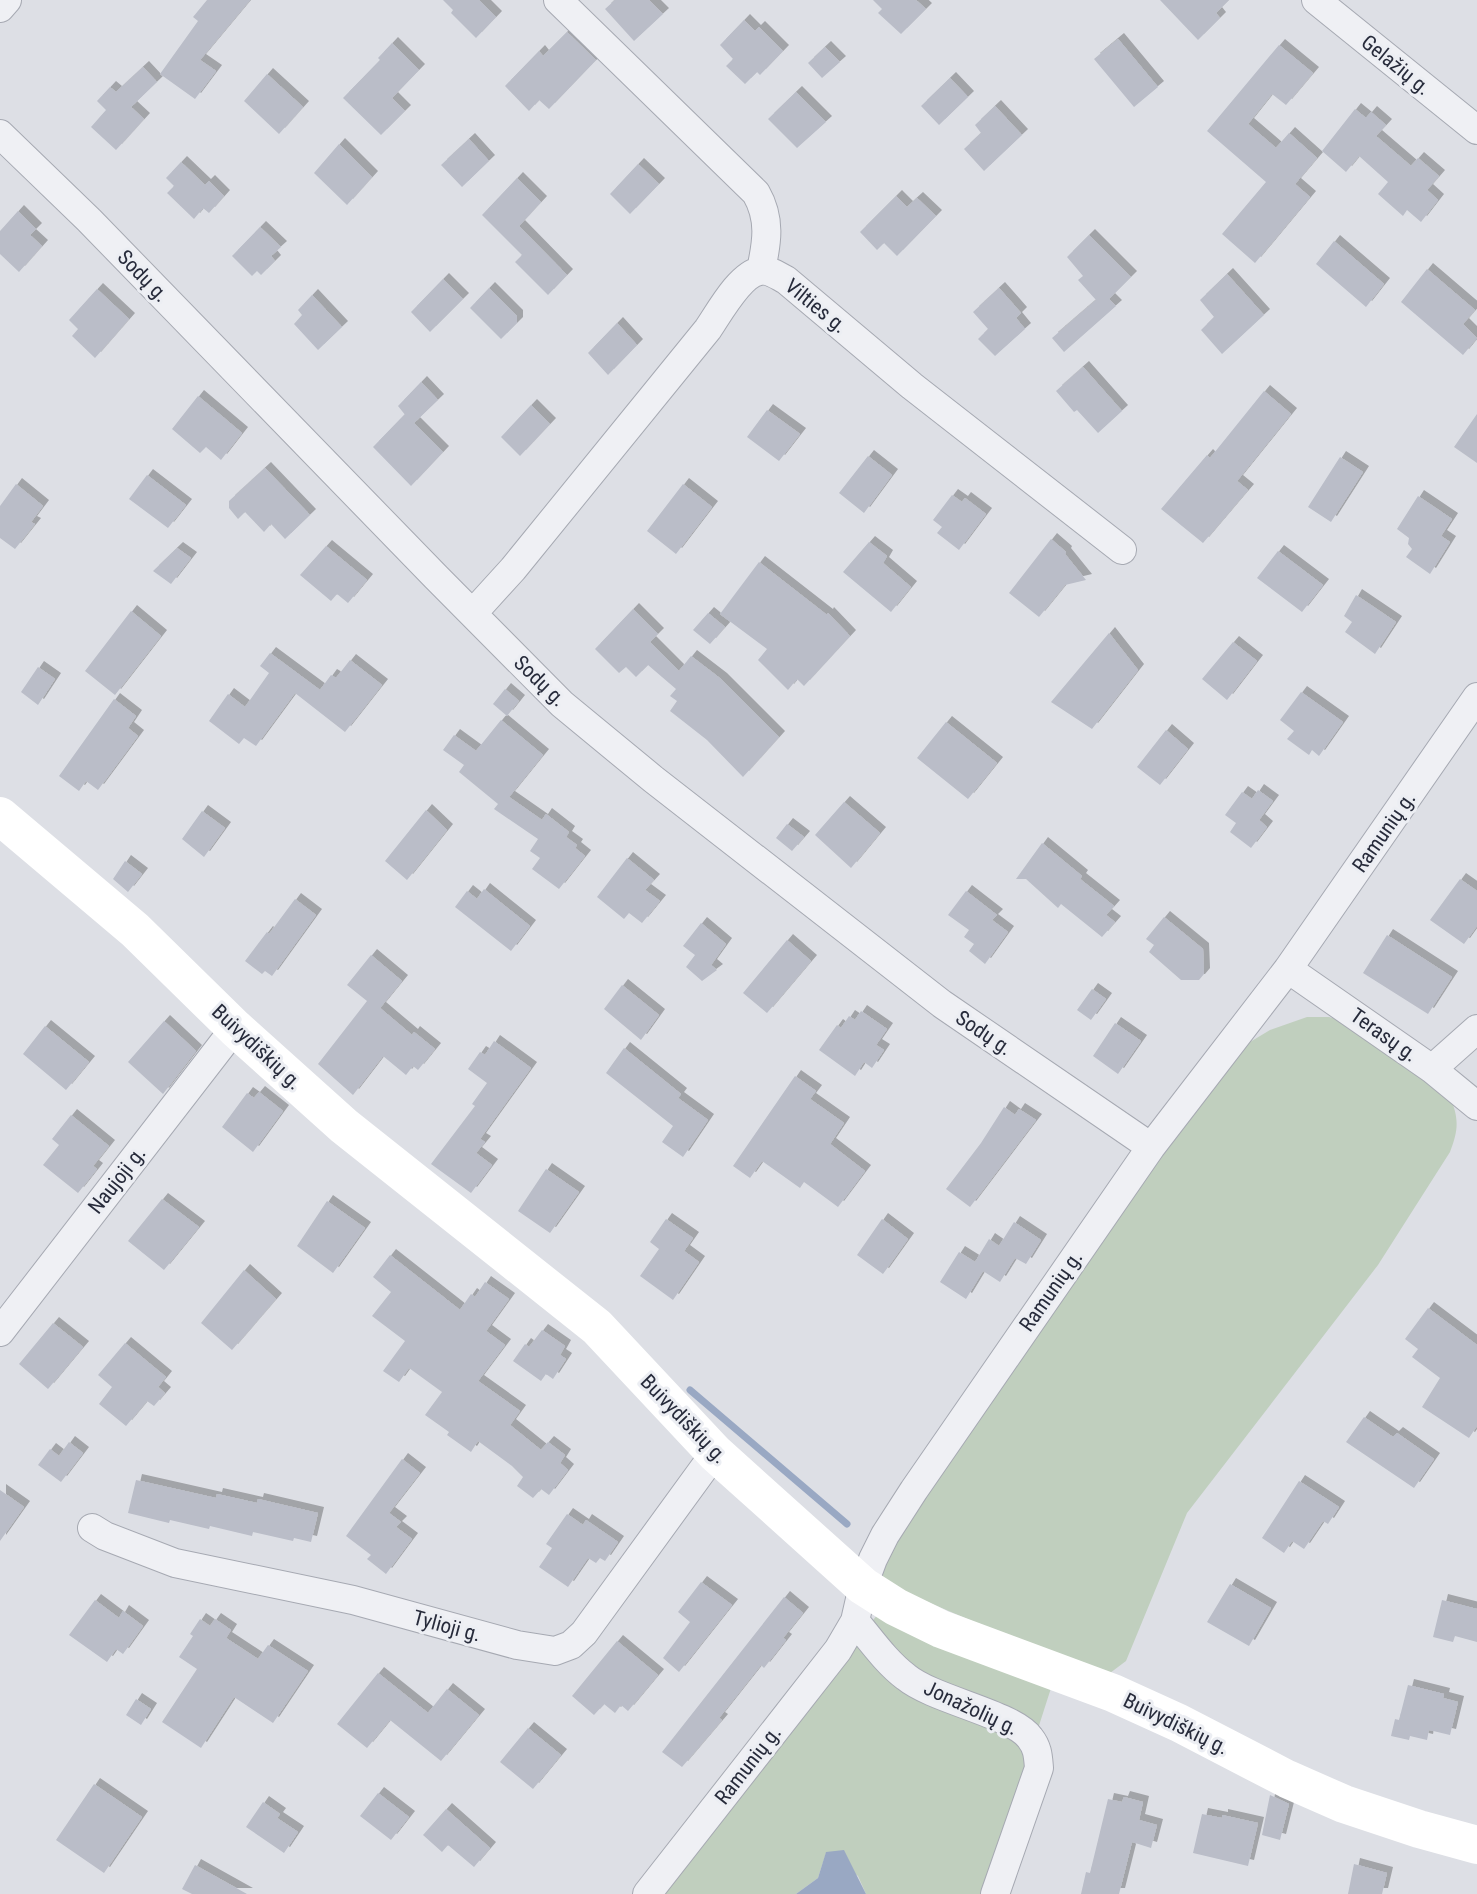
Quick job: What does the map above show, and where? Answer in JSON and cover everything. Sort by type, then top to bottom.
[{"type":"main road","name":"Buivydiškių g.","points":[[0,817],[135,930],[235,1028],[344,1126],[597,1326],[859,1604],[897,1607],[941,1629],[1113,1693],[1179,1723],[1287,1779],[1344,1804],[1477,1845]]},
{"type":"street","points":[[0,8],[7,0]]},
{"type":"street","points":[[558,0],[755,193],[764,207],[767,224],[768,239],[761,270]]},
{"type":"street","name":"Gelažių g.","points":[[1315,0],[1477,130]]},
{"type":"street","name":"Sodų g.","points":[[0,134],[89,220],[562,704],[653,779],[942,1004],[1151,1147]]},
{"type":"street","name":"Vilties g.","points":[[473,613],[513,569],[708,329],[736,288],[750,274],[761,270],[786,280],[912,386],[1122,550]]},
{"type":"street","name":"Ramunių g.","points":[[647,1894],[838,1650],[859,1604],[873,1559],[907,1501],[1151,1147],[1288,969],[1477,697]]},
{"type":"street","name":"Terasų g.","points":[[1288,969],[1432,1069],[1477,1106]]},
{"type":"street","name":"Naujoji g.","points":[[0,1332],[235,1028]]},
{"type":"street","points":[[1432,1069],[1477,1029]]},
{"type":"street","name":"Tylioji g.","points":[[92,1528],[105,1536],[176,1563],[353,1600],[517,1645],[555,1651],[571,1645],[584,1633],[715,1453]]},
{"type":"street","name":"Jonažolių g.","points":[[859,1604],[884,1656],[907,1678],[935,1693],[1014,1725],[1029,1736],[1038,1752],[1039,1768],[995,1894]]},
{"type":"green space","points":[[1307,1017],[1329,1017],[1343,1021],[1449,1095],[1457,1123],[1455,1136],[1450,1152],[1378,1265],[1187,1513],[1126,1661],[1110,1673],[1094,1673],[883,1583],[882,1567],[887,1554],[1029,1341],[1240,1048],[1270,1030]]},
{"type":"green space","points":[[881,1610],[1052,1685],[985,1894],[866,1894],[858,1876],[826,1853],[818,1878],[796,1894],[659,1894]]},
{"type":"water","points":[[844,1850],[866,1894],[796,1894],[818,1878],[826,1852]]},
{"type":"building","points":[[207,0],[250,0],[200,60],[216,71],[195,99],[160,74],[198,21],[193,17]]},
{"type":"building","points":[[443,0],[479,0],[496,17],[476,38],[451,13],[453,10]]},
{"type":"building","points":[[615,0],[649,0],[663,14],[634,41],[605,9]]},
{"type":"building","points":[[873,0],[916,0],[926,9],[901,34],[878,13],[882,9]]},
{"type":"building","points":[[1160,0],[1229,0],[1216,13],[1220,18],[1198,40]]},
{"type":"building","points":[[744,20],[755,31],[759,27],[783,51],[760,75],[757,72],[745,84],[726,66],[733,59],[720,45]]},
{"type":"building","points":[[567,32],[596,60],[549,109],[539,100],[529,111],[505,86],[539,51],[543,56]]},
{"type":"building","points":[[1118,39],[1158,87],[1134,107],[1094,59]]},
{"type":"building","points":[[392,43],[419,70],[392,98],[405,111],[381,135],[343,98],[380,60],[378,58]]},
{"type":"building","points":[[1279,45],[1313,73],[1286,105],[1272,94],[1248,124],[1276,148],[1289,133],[1317,158],[1295,184],[1310,197],[1255,263],[1222,234],[1266,182],[1207,131]]},
{"type":"building","points":[[825,47],[840,62],[822,78],[808,63]]},
{"type":"building","points":[[143,67],[157,82],[131,107],[144,119],[116,150],[91,127],[106,110],[97,101],[110,87],[116,92]]},
{"type":"building","points":[[267,74],[303,107],[279,134],[244,101]]},
{"type":"building","points":[[950,78],[968,97],[939,125],[921,106]]},
{"type":"building","points":[[796,92],[826,122],[797,148],[768,119]]},
{"type":"building","points":[[995,106],[1022,135],[984,171],[964,149],[981,133],[975,125]]},
{"type":"building","points":[[1355,109],[1366,118],[1371,112],[1386,125],[1376,136],[1411,166],[1418,158],[1439,176],[1427,190],[1438,200],[1421,222],[1407,210],[1403,216],[1378,194],[1388,182],[1359,156],[1346,172],[1322,151]]},
{"type":"building","points":[[469,139],[489,161],[462,187],[441,165]]},
{"type":"building","points":[[339,144],[372,177],[347,205],[314,173]]},
{"type":"building","points":[[181,162],[205,185],[209,181],[224,196],[209,213],[203,208],[194,219],[167,193],[174,186],[166,178]]},
{"type":"building","points":[[638,164],[659,184],[630,214],[610,194]]},
{"type":"building","points":[[517,178],[541,202],[519,226],[567,275],[548,295],[515,262],[522,255],[482,215]]},
{"type":"building","points":[[896,196],[907,207],[917,198],[936,216],[897,256],[884,243],[877,250],[860,232]]},
{"type":"building","points":[[18,211],[36,229],[30,235],[42,246],[19,272],[0,254],[0,231]]},
{"type":"building","points":[[260,227],[281,247],[271,256],[275,261],[261,275],[257,271],[252,276],[232,256]]},
{"type":"building","points":[[1089,235],[1131,277],[1109,299],[1116,306],[1064,352],[1052,338],[1096,300],[1078,280],[1083,276],[1067,257]]},
{"type":"building","points":[[1334,241],[1384,284],[1366,307],[1316,264]]},
{"type":"building","points":[[1427,269],[1475,310],[1463,324],[1477,338],[1463,355],[1401,302]]},
{"type":"building","points":[[1227,274],[1264,315],[1222,354],[1201,330],[1214,317],[1200,300]]},
{"type":"building","points":[[443,279],[463,299],[430,332],[411,312]]},
{"type":"building","points":[[489,288],[517,316],[517,323],[501,339],[470,308]]},
{"type":"building","points":[[999,288],[1021,313],[1016,318],[1025,329],[995,356],[978,339],[988,329],[973,312]]},
{"type":"building","points":[[97,289],[129,319],[95,358],[72,336],[78,329],[69,320]]},
{"type":"building","points":[[312,295],[342,327],[318,350],[294,324],[302,315],[298,310]]},
{"type":"building","points":[[617,323],[637,345],[608,375],[588,353]]},
{"type":"building","points":[[1083,367],[1122,411],[1098,433],[1077,410],[1074,412],[1056,391]]},
{"type":"building","points":[[421,382],[438,400],[414,423],[443,452],[411,486],[373,447],[405,414],[398,406]]},
{"type":"building","points":[[1264,391],[1291,414],[1237,481],[1248,490],[1203,543],[1161,509],[1207,455],[1210,458]]},
{"type":"building","points":[[198,396],[242,433],[221,460],[206,447],[200,453],[172,429]]},
{"type":"building","points":[[531,405],[550,424],[520,456],[501,437]]},
{"type":"building","points":[[767,410],[800,434],[779,461],[747,437]]},
{"type":"building","points":[[1477,414],[1477,463],[1454,447]]},
{"type":"building","points":[[868,456],[892,475],[864,513],[839,493]]},
{"type":"building","points":[[1340,457],[1363,472],[1331,522],[1308,507]]},
{"type":"building","points":[[265,468],[310,515],[285,539],[271,524],[264,532],[245,512],[238,519],[229,508],[229,501]]},
{"type":"building","points":[[147,475],[186,505],[168,528],[129,499]]},
{"type":"building","points":[[16,484],[43,506],[31,522],[35,524],[15,549],[0,538],[0,506]]},
{"type":"building","points":[[683,484],[712,507],[676,554],[647,531]]},
{"type":"building","points":[[952,495],[962,502],[965,498],[986,514],[959,550],[937,533],[942,527],[933,520]]},
{"type":"building","points":[[1418,496],[1452,519],[1441,536],[1450,542],[1430,574],[1406,557],[1412,549],[1408,544],[1409,538],[1397,529]]},
{"type":"building","points":[[1051,539],[1066,552],[1086,580],[1065,585],[1039,617],[1009,593]]},
{"type":"building","points":[[869,542],[887,556],[883,563],[911,587],[891,612],[843,572]]},
{"type":"building","points":[[326,546],[367,580],[348,603],[337,594],[331,601],[300,575]]},
{"type":"building","points":[[177,548],[191,558],[171,584],[153,571]]},
{"type":"building","points":[[1278,551],[1323,585],[1302,612],[1257,578]]},
{"type":"building","points":[[759,562],[827,615],[828,613],[850,636],[804,686],[797,679],[788,690],[758,660],[767,649],[720,614]]},
{"type":"building","points":[[1356,595],[1396,622],[1375,654],[1345,632],[1352,622],[1344,616]]},
{"type":"building","points":[[633,609],[658,634],[650,642],[679,671],[691,656],[721,679],[779,737],[743,777],[707,740],[670,711],[677,701],[670,696],[676,689],[648,665],[636,677],[626,667],[619,673],[595,649]]},
{"type":"building","points":[[131,611],[161,636],[115,695],[85,671]]},
{"type":"building","points":[[708,613],[725,627],[710,644],[693,630]]},
{"type":"building","points":[[1109,633],[1138,670],[1092,729],[1051,702]]},
{"type":"building","points":[[1233,642],[1257,661],[1227,700],[1202,679]]},
{"type":"building","points":[[270,653],[320,690],[331,675],[336,678],[350,660],[382,685],[345,732],[295,693],[256,746],[244,738],[239,744],[209,721],[228,694],[245,707],[269,673],[260,666]]},
{"type":"building","points":[[38,667],[55,679],[38,705],[21,692]]},
{"type":"building","points":[[505,689],[519,701],[507,716],[493,704]]},
{"type":"building","points":[[1301,692],[1343,722],[1319,756],[1312,750],[1309,755],[1287,739],[1294,731],[1280,720]]},
{"type":"building","points":[[114,699],[136,716],[128,728],[138,736],[98,790],[86,781],[79,791],[59,776]]},
{"type":"building","points":[[501,720],[543,755],[509,797],[542,820],[546,814],[569,832],[566,837],[577,845],[575,848],[585,856],[559,889],[532,869],[540,858],[530,851],[538,839],[494,809],[498,804],[459,772],[464,765],[443,750],[454,735],[476,751]]},
{"type":"building","points":[[946,722],[997,763],[968,799],[917,758]]},
{"type":"building","points":[[1166,730],[1188,749],[1160,785],[1137,767]]},
{"type":"building","points":[[1258,790],[1273,801],[1259,820],[1267,827],[1251,848],[1230,832],[1236,823],[1225,815],[1242,792],[1252,799]]},
{"type":"building","points":[[844,802],[880,833],[851,868],[815,835]]},
{"type":"building","points":[[426,810],[447,830],[407,880],[385,861]]},
{"type":"building","points":[[202,811],[225,828],[204,857],[182,839]]},
{"type":"building","points":[[787,824],[804,837],[792,851],[776,838]]},
{"type":"building","points":[[1042,843],[1114,906],[1106,915],[1115,922],[1102,937],[1061,904],[1058,908],[1026,879],[1016,879]]},
{"type":"building","points":[[627,858],[654,880],[645,890],[660,901],[642,923],[629,913],[624,919],[597,897]]},
{"type":"building","points":[[125,861],[142,874],[128,892],[113,879]]},
{"type":"building","points":[[1460,879],[1477,891],[1477,926],[1464,944],[1430,920]]},
{"type":"building","points":[[484,889],[530,926],[511,951],[455,907],[467,891],[477,899]]},
{"type":"building","points":[[966,891],[997,915],[992,920],[1008,932],[985,964],[969,951],[974,944],[964,937],[969,930],[948,915]]},
{"type":"building","points":[[295,899],[316,915],[272,976],[265,971],[262,974],[245,961]]},
{"type":"building","points":[[1164,917],[1203,949],[1204,974],[1199,980],[1181,980],[1149,952],[1154,945],[1146,939]]},
{"type":"building","points":[[701,923],[726,944],[711,965],[717,970],[702,981],[686,967],[695,955],[683,946]]},
{"type":"building","points":[[1387,935],[1452,977],[1428,1014],[1363,973]]},
{"type":"building","points":[[787,940],[811,961],[767,1013],[743,993]]},
{"type":"building","points":[[371,955],[402,981],[380,1008],[412,1035],[414,1032],[435,1049],[418,1070],[413,1066],[406,1075],[383,1056],[353,1095],[318,1064],[367,1001],[347,985]]},
{"type":"building","points":[[622,985],[659,1015],[641,1040],[604,1009]]},
{"type":"building","points":[[1092,989],[1106,999],[1091,1020],[1077,1010]]},
{"type":"building","points":[[861,1011],[887,1029],[876,1045],[884,1050],[872,1068],[864,1062],[855,1076],[819,1050],[837,1025],[841,1028],[849,1016],[855,1020]]},
{"type":"building","points":[[164,1021],[196,1051],[163,1094],[128,1062]]},
{"type":"building","points":[[1115,1023],[1141,1041],[1118,1074],[1093,1056]]},
{"type":"building","points":[[45,1026],[89,1062],[66,1090],[23,1054]]},
{"type":"building","points":[[494,1041],[531,1068],[480,1139],[485,1142],[476,1153],[492,1165],[471,1193],[431,1164],[475,1106],[472,1104],[487,1083],[468,1069],[480,1052],[485,1055]]},
{"type":"building","points":[[624,1048],[681,1094],[678,1098],[708,1120],[683,1157],[662,1142],[673,1126],[606,1073]]},
{"type":"building","points":[[795,1076],[816,1091],[810,1099],[844,1123],[830,1144],[865,1171],[838,1207],[804,1182],[800,1188],[762,1161],[750,1178],[733,1166]]},
{"type":"building","points":[[259,1092],[283,1111],[253,1152],[222,1127],[247,1093],[254,1098]]},
{"type":"building","points":[[1004,1107],[1015,1115],[1019,1109],[1036,1120],[970,1207],[946,1189]]},
{"type":"building","points":[[71,1115],[109,1146],[93,1166],[97,1169],[78,1193],[43,1165],[59,1145],[52,1139]]},
{"type":"building","points":[[546,1169],[579,1192],[550,1233],[518,1211]]},
{"type":"building","points":[[162,1199],[199,1227],[164,1270],[128,1241]]},
{"type":"building","points":[[327,1201],[365,1228],[333,1273],[297,1246]]},
{"type":"building","points":[[666,1219],[693,1238],[684,1251],[699,1262],[673,1300],[640,1276],[659,1249],[650,1242]]},
{"type":"building","points":[[882,1219],[908,1239],[883,1274],[857,1255]]},
{"type":"building","points":[[1014,1222],[1041,1240],[1026,1264],[1015,1258],[1000,1282],[983,1271],[966,1299],[940,1282],[959,1252],[975,1262],[989,1239],[999,1246]]},
{"type":"building","points":[[390,1255],[460,1310],[471,1294],[475,1297],[485,1282],[509,1299],[486,1331],[505,1345],[478,1381],[520,1411],[510,1425],[541,1450],[548,1442],[565,1455],[560,1463],[568,1470],[549,1495],[541,1489],[533,1498],[517,1486],[523,1477],[512,1466],[478,1441],[471,1452],[425,1415],[442,1392],[409,1368],[399,1382],[383,1371],[405,1341],[372,1316],[391,1292],[373,1277]]},
{"type":"building","points":[[244,1270],[276,1299],[232,1350],[201,1323]]},
{"type":"building","points":[[1428,1308],[1477,1345],[1477,1426],[1469,1438],[1422,1407],[1440,1378],[1412,1357],[1418,1349],[1405,1339]]},
{"type":"building","points":[[53,1323],[83,1347],[48,1389],[19,1364]]},
{"type":"building","points":[[542,1330],[565,1346],[560,1355],[566,1359],[553,1379],[546,1374],[541,1381],[513,1361],[525,1344],[529,1347]]},
{"type":"building","points":[[125,1343],[166,1377],[158,1387],[165,1393],[154,1406],[147,1401],[126,1426],[99,1404],[112,1387],[98,1375]]},
{"type":"building","points":[[1364,1417],[1393,1437],[1397,1433],[1434,1459],[1414,1488],[1346,1442]]},
{"type":"building","points":[[69,1442],[83,1453],[61,1482],[38,1465],[50,1449],[59,1456]]},
{"type":"building","points":[[402,1459],[420,1473],[389,1513],[401,1522],[396,1527],[412,1539],[386,1574],[367,1559],[371,1555],[346,1536]]},
{"type":"building","points":[[136,1480],[216,1498],[217,1494],[257,1503],[258,1499],[318,1513],[311,1542],[253,1532],[252,1536],[170,1520],[169,1523],[128,1513]]},
{"type":"building","points":[[1299,1481],[1339,1507],[1328,1524],[1323,1521],[1304,1549],[1292,1541],[1284,1553],[1262,1538]]},
{"type":"building","points":[[0,1490],[24,1507],[0,1541]]},
{"type":"building","points":[[567,1514],[583,1525],[586,1520],[618,1542],[605,1561],[600,1558],[596,1563],[588,1558],[568,1587],[539,1567],[552,1548],[546,1544]]},
{"type":"building","points":[[701,1582],[732,1605],[679,1672],[663,1658],[690,1622],[678,1612]]},
{"type":"building","points":[[1230,1584],[1271,1608],[1249,1646],[1207,1622]]},
{"type":"building","points":[[784,1597],[803,1613],[764,1668],[761,1665],[719,1718],[722,1720],[682,1767],[662,1752]]},
{"type":"building","points":[[95,1600],[119,1618],[123,1611],[143,1626],[123,1654],[116,1649],[107,1662],[69,1635]]},
{"type":"building","points":[[1442,1600],[1477,1609],[1477,1642],[1455,1636],[1453,1642],[1433,1637]]},
{"type":"building","points":[[200,1619],[210,1626],[215,1619],[231,1630],[226,1638],[258,1659],[268,1645],[308,1671],[273,1723],[234,1697],[201,1748],[162,1722],[197,1669],[179,1657]]},
{"type":"building","points":[[617,1641],[658,1675],[628,1711],[621,1705],[615,1713],[604,1704],[594,1715],[572,1696]]},
{"type":"building","points":[[378,1673],[428,1713],[447,1689],[479,1715],[441,1761],[390,1720],[367,1748],[337,1724]]},
{"type":"building","points":[[1408,1685],[1444,1694],[1443,1698],[1458,1702],[1450,1735],[1429,1730],[1427,1740],[1391,1736],[1395,1719],[1399,1720]]},
{"type":"building","points":[[136,1699],[151,1709],[141,1725],[126,1715]]},
{"type":"building","points":[[528,1728],[561,1755],[533,1789],[500,1762]]},
{"type":"building","points":[[94,1784],[142,1817],[104,1873],[56,1840]]},
{"type":"building","points":[[378,1793],[409,1817],[391,1840],[360,1816]]},
{"type":"building","points":[[1270,1795],[1289,1804],[1280,1840],[1262,1835]]},
{"type":"building","points":[[1124,1797],[1143,1802],[1139,1820],[1157,1825],[1151,1848],[1132,1842],[1119,1894],[1081,1894],[1086,1872],[1090,1873],[1108,1799],[1122,1802]]},
{"type":"building","points":[[263,1802],[280,1814],[277,1818],[298,1832],[284,1853],[246,1827]]},
{"type":"building","points":[[446,1809],[490,1848],[474,1867],[448,1845],[442,1852],[423,1835]]},
{"type":"building","points":[[1202,1814],[1222,1818],[1222,1815],[1258,1823],[1248,1866],[1193,1853]]},
{"type":"building","points":[[1354,1864],[1387,1873],[1382,1894],[1348,1894]]},
{"type":"building","points":[[195,1865],[247,1894],[192,1894],[182,1889]]},
{"type":"waterway","points":[[690,1390],[847,1524]]}]
